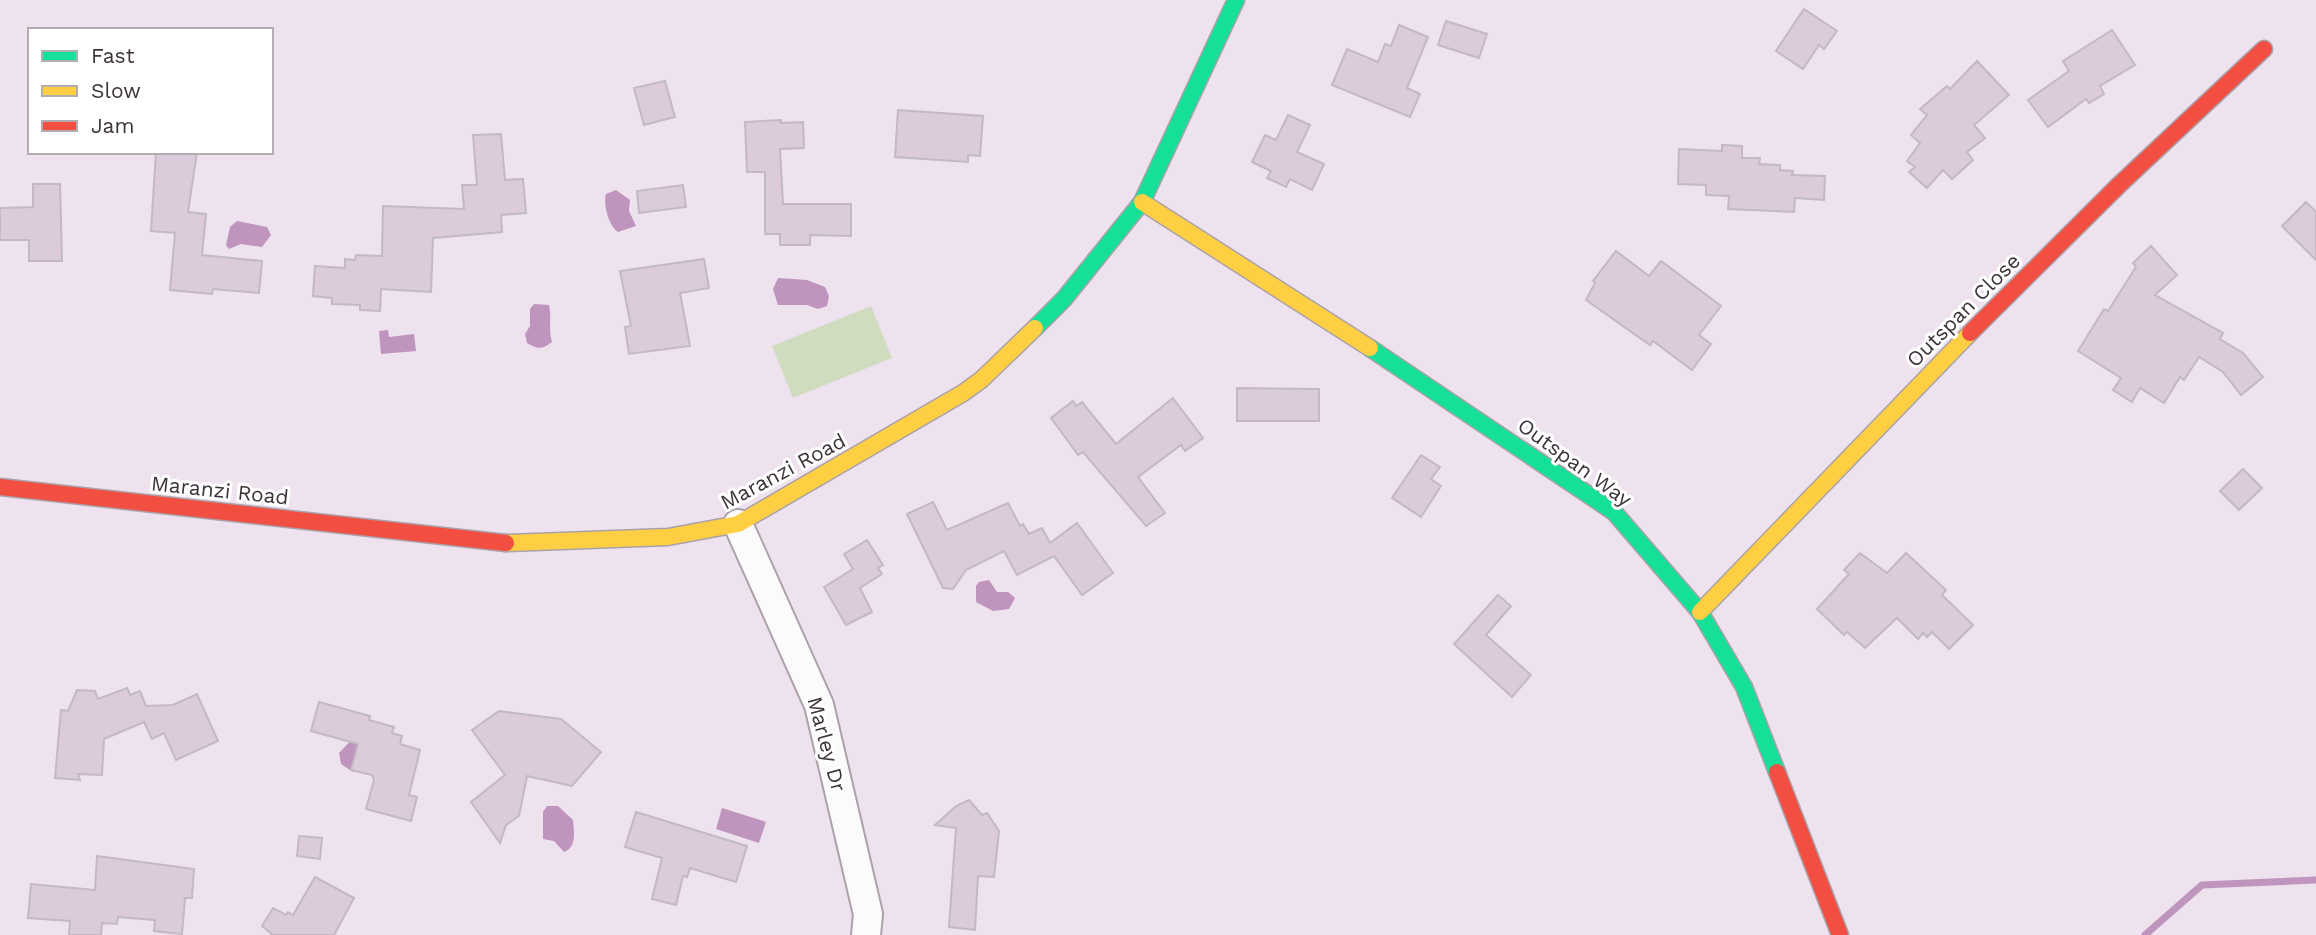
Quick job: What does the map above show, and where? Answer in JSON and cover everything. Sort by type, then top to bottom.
[{"type":"street","name":"Maranzi Road","points":[[0,487],[502,542],[668,537],[738,524],[981,380],[1064,299],[1142,202],[1236,0]]},
{"type":"street","name":"Outspan Close","points":[[1700,611],[1916,387],[2141,160],[2264,49]]},
{"type":"street","name":"Outspan Way","points":[[1142,202],[1368,346],[1614,512],[1700,611],[1744,687],[1840,935]]},
{"type":"street","name":"Marley Dr","points":[[738,524],[820,705],[868,914],[866,935]]},
{"type":"green space","points":[[871,306],[892,358],[793,398],[772,346]]},
{"type":"shaded area","points":[[616,190],[630,200],[629,211],[636,226],[618,232],[609,220],[605,204],[606,194]]},
{"type":"shaded area","points":[[237,221],[267,227],[271,235],[262,247],[241,244],[229,249],[226,245],[230,227]]},
{"type":"shaded area","points":[[778,278],[807,280],[825,287],[829,296],[827,306],[818,309],[807,305],[778,305],[773,289]]},
{"type":"shaded area","points":[[534,304],[549,305],[550,310],[552,342],[540,348],[527,343],[525,334],[530,326],[530,309]]},
{"type":"shaded area","points":[[388,330],[389,337],[414,334],[416,351],[381,354],[379,331]]},
{"type":"shaded area","points":[[989,580],[997,592],[1008,592],[1015,598],[1009,609],[993,611],[976,602],[976,586],[979,582]]},
{"type":"shaded area","points":[[361,730],[361,770],[353,772],[341,764],[339,753]]},
{"type":"shaded area","points":[[547,806],[558,806],[573,820],[573,843],[564,852],[554,841],[543,839],[543,812]]},
{"type":"shaded area","points":[[722,808],[766,822],[759,843],[716,829]]},
{"type":"building","points":[[1804,9],[1837,31],[1824,49],[1819,45],[1803,69],[1776,51]]},
{"type":"building","points":[[1446,21],[1487,34],[1479,58],[1438,45]]},
{"type":"building","points":[[1399,25],[1428,37],[1407,88],[1420,94],[1410,117],[1332,85],[1347,49],[1378,62],[1385,44],[1391,46]]},
{"type":"building","points":[[2112,30],[2135,65],[2100,86],[2104,94],[2089,103],[2086,99],[2048,127],[2028,100],[2069,71],[2063,61]]},
{"type":"building","points":[[1977,61],[2009,95],[1974,125],[1985,138],[1967,152],[1973,160],[1952,179],[1943,170],[1927,188],[1909,172],[1915,167],[1907,161],[1920,143],[1911,135],[1927,115],[1920,109],[1947,86],[1950,89]]},
{"type":"building","points":[[665,81],[675,117],[644,125],[634,88]]},
{"type":"building","points":[[898,110],[983,116],[980,156],[968,155],[968,162],[895,157]]},
{"type":"building","points":[[1288,115],[1310,125],[1297,152],[1324,164],[1312,190],[1290,179],[1286,187],[1267,178],[1271,171],[1252,162],[1265,135],[1276,140]]},
{"type":"building","points":[[781,120],[781,123],[803,122],[804,148],[780,149],[783,204],[851,204],[851,236],[810,235],[810,245],[780,245],[780,234],[765,234],[765,172],[747,172],[745,122]]},
{"type":"building","points":[[501,134],[505,180],[523,179],[526,213],[501,215],[502,232],[433,238],[431,292],[381,289],[380,311],[360,310],[360,305],[332,304],[332,298],[313,296],[315,266],[345,268],[345,259],[355,260],[356,255],[382,256],[383,206],[464,209],[462,185],[477,185],[473,135]]},
{"type":"building","points":[[1722,145],[1742,146],[1742,158],[1760,158],[1759,164],[1780,165],[1780,170],[1793,171],[1792,175],[1825,176],[1824,200],[1795,198],[1794,212],[1728,209],[1729,196],[1706,195],[1706,185],[1678,184],[1679,149],[1722,151]]},
{"type":"building","points":[[156,154],[197,154],[188,212],[206,214],[202,255],[262,261],[259,293],[213,289],[212,294],[170,290],[175,233],[151,231]]},
{"type":"building","points":[[33,184],[60,184],[62,261],[29,261],[29,240],[0,240],[0,208],[33,207]]},
{"type":"building","points":[[683,185],[686,207],[639,213],[637,191]]},
{"type":"building","points":[[2306,202],[2316,212],[2316,260],[2282,226]]},
{"type":"building","points":[[2151,246],[2177,275],[2155,295],[2223,333],[2220,339],[2243,353],[2263,377],[2241,395],[2223,372],[2199,357],[2184,380],[2180,377],[2164,403],[2140,388],[2132,402],[2113,390],[2121,378],[2078,351],[2104,309],[2108,311],[2136,267],[2133,263]]},
{"type":"building","points":[[1616,251],[1649,276],[1661,261],[1721,306],[1699,335],[1711,344],[1692,370],[1653,341],[1650,345],[1586,300],[1595,283],[1593,281]]},
{"type":"building","points":[[704,259],[709,288],[680,293],[690,346],[629,354],[625,327],[631,326],[620,271]]},
{"type":"building","points":[[1237,388],[1319,389],[1319,421],[1237,421]]},
{"type":"building","points":[[1173,398],[1203,438],[1185,451],[1181,445],[1138,477],[1165,513],[1146,526],[1083,452],[1078,455],[1051,418],[1073,401],[1076,406],[1082,402],[1116,444]]},
{"type":"building","points":[[1421,455],[1440,467],[1431,479],[1441,486],[1421,517],[1392,498]]},
{"type":"building","points":[[2243,469],[2262,488],[2239,510],[2220,491]]},
{"type":"building","points":[[933,502],[947,530],[1008,503],[1020,526],[1023,524],[1029,534],[1042,528],[1050,543],[1077,523],[1113,573],[1082,595],[1054,556],[1017,575],[1004,551],[966,570],[953,589],[943,588],[907,514]]},
{"type":"building","points":[[867,540],[883,565],[878,568],[882,574],[860,588],[872,612],[846,625],[824,587],[853,569],[844,554]]},
{"type":"building","points":[[1860,553],[1887,573],[1906,553],[1946,590],[1942,595],[1973,625],[1949,649],[1932,632],[1927,637],[1923,633],[1918,639],[1897,618],[1865,648],[1847,632],[1844,635],[1817,609],[1849,574],[1844,570]]},
{"type":"building","points":[[1498,595],[1511,606],[1486,635],[1531,675],[1512,697],[1454,644]]},
{"type":"building","points":[[127,688],[130,695],[140,691],[146,706],[173,705],[197,694],[218,741],[176,760],[164,733],[152,739],[144,722],[104,739],[102,775],[78,774],[80,780],[55,778],[61,710],[68,711],[77,690],[95,691],[98,699]]},
{"type":"building","points":[[319,702],[370,716],[369,720],[394,727],[392,733],[402,736],[400,744],[420,750],[409,795],[417,797],[411,821],[366,809],[374,780],[372,775],[351,770],[358,744],[311,731]]},
{"type":"building","points":[[499,711],[561,719],[601,752],[572,786],[527,776],[519,816],[506,825],[500,843],[471,802],[505,775],[472,730]]},
{"type":"building","points":[[969,800],[982,815],[987,813],[999,831],[994,877],[978,876],[975,930],[949,927],[956,828],[935,825],[956,806]]},
{"type":"building","points":[[636,812],[747,846],[736,882],[690,868],[687,877],[683,876],[676,905],[652,899],[662,858],[625,847]]},
{"type":"building","points":[[299,836],[322,838],[320,859],[297,856]]},
{"type":"building","points":[[97,856],[194,869],[192,898],[185,898],[182,934],[154,931],[155,920],[118,917],[117,924],[102,923],[101,935],[69,935],[70,921],[28,918],[31,884],[95,890]]},
{"type":"building","points":[[315,877],[354,898],[334,935],[273,935],[262,926],[273,908],[286,915],[288,912],[293,915]]},
{"type":"waterway","points":[[2145,935],[2202,885],[2316,880]]},
{"type":"traffic: fast","points":[[1035,328],[1064,299],[1142,202],[1236,0]]},
{"type":"traffic: fast","points":[[1370,348],[1614,512],[1700,612],[1744,687],[1777,772]]},
{"type":"traffic: slow","points":[[1142,202],[1370,348]]},
{"type":"traffic: slow","points":[[506,543],[668,537],[738,524],[963,393],[981,380],[1035,328]]},
{"type":"traffic: slow","points":[[1700,612],[1970,333]]},
{"type":"traffic: jam","points":[[1970,333],[2119,185],[2264,49]]},
{"type":"traffic: jam","points":[[0,487],[506,543]]},
{"type":"traffic: jam","points":[[1777,772],[1840,935]]}]
